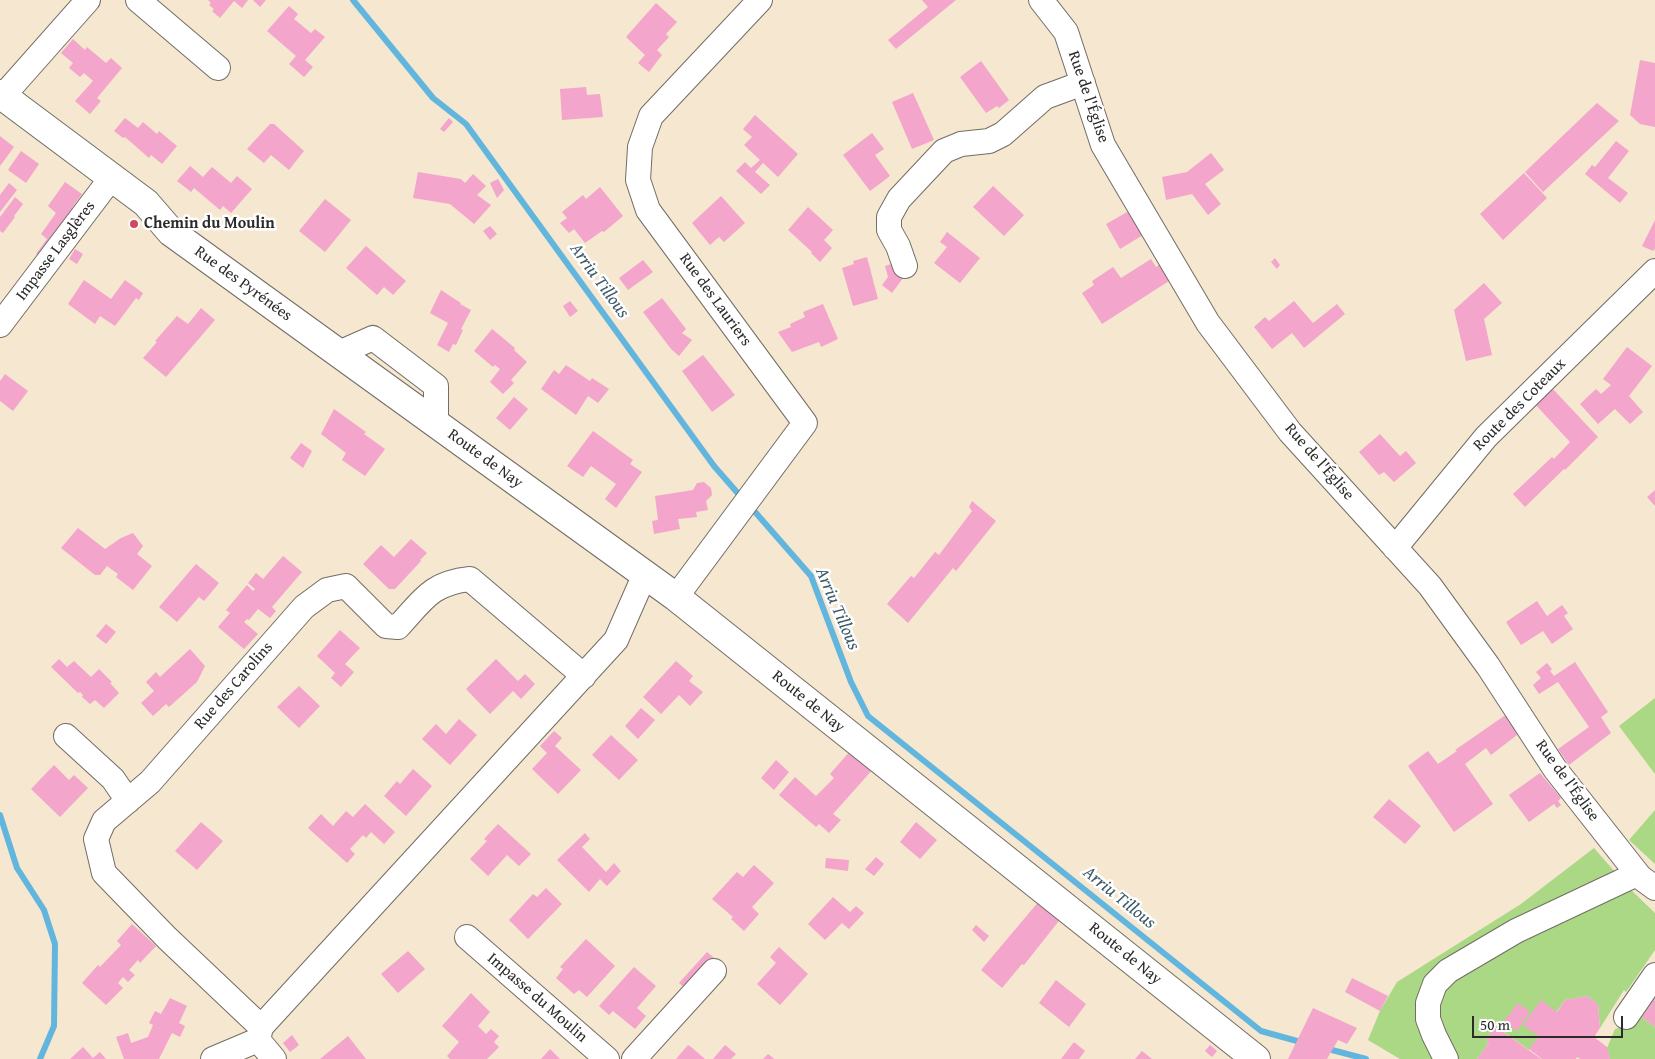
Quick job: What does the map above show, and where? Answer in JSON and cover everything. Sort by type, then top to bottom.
[{"type":"main road","name":"Rue des Pyrénées","points":[[2,95],[146,203],[171,232],[343,357]]},
{"type":"main road","name":"Route de Nay","points":[[343,357],[676,597],[1256,1059]]},
{"type":"street","points":[[2,95],[88,0]]},
{"type":"street","points":[[138,0],[218,68]]},
{"type":"street","name":"Rue des Lauriers","points":[[676,597],[805,422],[648,210],[638,180],[640,147],[652,116],[760,0]]},
{"type":"street","name":"Rue de l'Église","points":[[1041,0],[1066,32],[1103,145],[1208,323],[1290,432],[1430,586],[1488,666],[1555,769],[1646,881]]},
{"type":"street","points":[[905,266],[898,246],[889,230],[889,217],[899,199],[944,151],[961,144],[989,141],[1003,134],[1044,97],[1083,83]]},
{"type":"street","name":"Impasse Lasglères","points":[[0,325],[112,177]]},
{"type":"street","name":"Route des Coteaux","points":[[1395,548],[1486,437],[1655,271]]},
{"type":"street","points":[[213,1059],[259,1034],[584,676],[616,640],[645,574]]},
{"type":"street","name":"Rue des Carolins","points":[[274,1059],[259,1034],[104,872],[96,839],[104,821],[150,782],[304,607],[327,590],[346,586],[386,626],[398,627],[431,591],[452,581],[470,579],[584,676]]},
{"type":"street","points":[[66,736],[113,779],[128,801]]},
{"type":"street","points":[[1446,1059],[1428,1019],[1428,1003],[1435,984],[1448,971],[1516,931],[1646,881]]},
{"type":"street","name":"Impasse du Moulin","points":[[467,937],[607,1059]]},
{"type":"street","points":[[634,1059],[714,971]]},
{"type":"street","points":[[1626,1016],[1655,975]]},
{"type":"green space","points":[[1655,698],[1655,774],[1619,726]]},
{"type":"green space","points":[[1655,810],[1655,864],[1629,840]]},
{"type":"green space","points":[[1594,848],[1629,888],[1655,913],[1655,950],[1626,992],[1624,990],[1600,1028],[1598,1004],[1587,996],[1565,1000],[1529,1050],[1496,1026],[1486,1040],[1489,1043],[1477,1059],[1400,1059],[1368,1040],[1380,1011],[1397,982],[1521,904]]},
{"type":"green space","points":[[1642,1017],[1655,1027],[1655,1059],[1610,1059],[1607,1048],[1615,1029],[1636,1023]]},
{"type":"building","points":[[208,0],[248,0],[242,8],[234,1],[220,18],[212,11],[214,9],[209,5],[211,3]]},
{"type":"building","points":[[253,0],[266,0],[260,7]]},
{"type":"building","points":[[922,0],[956,0],[896,49],[888,40],[928,7]]},
{"type":"building","points":[[656,3],[677,22],[666,34],[669,37],[657,50],[662,55],[649,72],[638,63],[645,55],[626,37]]},
{"type":"building","points":[[289,6],[298,14],[294,19],[311,33],[315,29],[325,37],[305,60],[313,67],[304,77],[289,64],[296,56],[267,31]]},
{"type":"building","points":[[73,39],[85,50],[87,47],[106,63],[111,58],[122,68],[97,98],[101,101],[90,114],[75,101],[93,81],[84,73],[80,77],[69,68],[73,63],[61,53]]},
{"type":"building","points":[[1640,60],[1655,63],[1655,127],[1640,124],[1630,115]]},
{"type":"building","points":[[981,61],[1009,100],[999,108],[997,106],[986,113],[960,77]]},
{"type":"building","points":[[586,87],[587,95],[600,94],[603,117],[562,120],[560,89]]},
{"type":"building","points":[[913,93],[934,140],[912,149],[892,102]]},
{"type":"building","points":[[1597,103],[1619,121],[1543,192],[1525,172]]},
{"type":"building","points":[[755,115],[798,154],[778,177],[763,163],[755,172],[770,185],[761,194],[736,171],[745,162],[751,168],[760,160],[744,145],[752,137],[743,129]]},
{"type":"building","points":[[125,118],[138,128],[143,122],[157,134],[159,131],[177,146],[162,164],[151,155],[149,158],[125,137],[123,138],[114,131]]},
{"type":"building","points":[[449,118],[453,122],[444,132],[440,129]]},
{"type":"building","points":[[270,124],[274,124],[304,151],[289,170],[271,155],[264,163],[247,149]]},
{"type":"building","points":[[872,133],[884,149],[875,155],[890,176],[870,191],[843,155]]},
{"type":"building","points":[[0,136],[14,147],[0,166]]},
{"type":"building","points":[[1616,141],[1629,151],[1608,178],[1628,193],[1620,203],[1585,174],[1592,165],[1595,167]]},
{"type":"building","points":[[21,151],[39,164],[26,183],[8,170]]},
{"type":"building","points":[[1211,153],[1224,170],[1205,184],[1221,204],[1208,215],[1192,194],[1166,200],[1162,177],[1187,172]]},
{"type":"building","points":[[190,166],[203,177],[212,167],[231,183],[237,176],[252,189],[231,213],[223,206],[220,210],[194,188],[191,192],[177,181]]},
{"type":"building","points":[[418,172],[461,179],[465,183],[473,174],[486,186],[477,195],[491,205],[474,224],[450,204],[413,198]]},
{"type":"building","points":[[1524,173],[1547,198],[1503,240],[1480,214]]},
{"type":"building","points":[[498,179],[504,190],[497,198],[490,183]]},
{"type":"building","points":[[65,182],[82,194],[72,208],[77,212],[42,259],[36,254],[47,239],[41,234],[56,213],[48,206]]},
{"type":"building","points":[[9,183],[17,190],[0,212],[0,195]]},
{"type":"building","points":[[993,186],[1024,215],[1004,236],[973,207]]},
{"type":"building","points":[[600,187],[623,216],[604,232],[602,231],[585,243],[574,229],[569,233],[560,223],[567,218],[562,212],[583,195],[586,199]]},
{"type":"building","points":[[721,196],[745,223],[724,242],[719,237],[710,245],[692,223]]},
{"type":"building","points":[[15,197],[23,204],[3,233],[0,231],[0,217]]},
{"type":"building","points":[[325,199],[351,220],[325,252],[299,231]]},
{"type":"building","points":[[808,207],[833,230],[824,240],[832,248],[820,262],[788,230]]},
{"type":"building","points":[[1129,211],[1143,235],[1120,249],[1106,224]]},
{"type":"building","points":[[133,219],[139,223],[134,230],[128,226]]},
{"type":"building","points":[[1655,220],[1655,249],[1653,251],[1642,246]]},
{"type":"building","points":[[490,226],[497,234],[490,240],[483,231]]},
{"type":"building","points":[[947,232],[980,258],[960,283],[934,263],[947,247],[940,242]]},
{"type":"building","points":[[366,246],[406,281],[393,295],[384,287],[377,295],[346,268]]},
{"type":"building","points":[[75,249],[83,254],[77,264],[69,259]]},
{"type":"building","points":[[867,257],[878,299],[853,306],[842,268],[854,264],[853,261]]},
{"type":"building","points":[[1275,258],[1280,265],[1277,269],[1271,262]]},
{"type":"building","points":[[1151,259],[1156,267],[1160,264],[1169,281],[1102,324],[1082,293],[1094,285],[1092,281],[1113,267],[1121,278]]},
{"type":"building","points":[[643,260],[653,272],[628,290],[619,278]]},
{"type":"building","points":[[898,262],[903,278],[892,293],[882,285],[888,277],[885,266]]},
{"type":"building","points":[[84,280],[111,299],[125,280],[143,293],[139,300],[136,298],[115,326],[100,316],[95,324],[68,304]]},
{"type":"building","points":[[1484,283],[1502,303],[1484,319],[1492,355],[1466,361],[1454,310]]},
{"type":"building","points":[[441,290],[471,310],[461,329],[463,330],[456,345],[453,344],[449,352],[437,345],[448,323],[430,313]]},
{"type":"building","points":[[662,298],[686,329],[682,333],[692,340],[679,356],[671,349],[643,312]]},
{"type":"building","points":[[570,301],[578,311],[570,317],[563,306]]},
{"type":"building","points":[[1294,301],[1313,323],[1337,304],[1345,314],[1304,348],[1292,333],[1272,349],[1254,327],[1265,317],[1269,321]]},
{"type":"building","points":[[823,304],[838,339],[821,347],[819,342],[792,352],[778,332],[791,327],[790,324],[805,317],[803,312]]},
{"type":"building","points":[[201,308],[215,320],[166,377],[143,358],[177,316],[188,324]]},
{"type":"building","points":[[492,329],[515,348],[514,350],[527,362],[511,380],[514,383],[503,394],[490,382],[500,369],[495,365],[493,367],[474,351]]},
{"type":"building","points":[[1627,347],[1652,366],[1629,396],[1643,412],[1630,424],[1615,409],[1598,424],[1580,404],[1596,389],[1601,394],[1611,385],[1603,379]]},
{"type":"building","points":[[703,355],[735,395],[712,412],[682,371]]},
{"type":"building","points":[[566,365],[590,381],[592,378],[609,389],[598,403],[588,396],[576,415],[541,389],[554,370],[559,374]]},
{"type":"building","points":[[5,374],[28,391],[13,411],[0,401],[0,381]]},
{"type":"building","points":[[1551,387],[1598,437],[1525,507],[1513,494],[1552,457],[1554,459],[1570,442],[1534,403]]},
{"type":"building","points":[[514,397],[528,409],[510,430],[496,418]]},
{"type":"building","points":[[334,409],[366,432],[364,434],[385,449],[365,476],[342,460],[346,453],[321,434]]},
{"type":"building","points":[[593,431],[633,460],[630,464],[642,472],[616,508],[605,499],[616,484],[591,466],[583,477],[567,466]]},
{"type":"building","points":[[1380,434],[1400,456],[1406,451],[1416,463],[1394,482],[1384,472],[1379,475],[1359,452]]},
{"type":"building","points":[[301,443],[312,451],[303,468],[290,458]]},
{"type":"building","points":[[704,482],[711,488],[712,495],[706,501],[708,510],[696,512],[697,517],[678,519],[680,529],[654,534],[652,521],[658,520],[655,496],[693,490],[697,483]]},
{"type":"building","points":[[1655,490],[1655,506],[1647,497]]},
{"type":"building","points":[[972,501],[996,521],[956,571],[953,568],[908,623],[887,604],[911,576],[914,578],[935,552],[939,555],[972,511],[969,507]]},
{"type":"building","points":[[78,528],[105,549],[121,538],[133,533],[143,546],[137,554],[152,566],[133,590],[116,577],[118,574],[107,566],[100,575],[95,575],[61,548]]},
{"type":"building","points":[[411,539],[427,553],[395,589],[389,589],[363,564],[381,545],[394,557]]},
{"type":"building","points":[[283,556],[302,572],[272,607],[276,611],[270,618],[258,609],[249,620],[247,619],[244,622],[258,634],[244,649],[218,627],[230,613],[226,610],[247,585],[253,591],[255,589],[248,583],[256,573],[263,579]]},
{"type":"building","points":[[196,564],[219,583],[204,601],[199,597],[177,622],[159,607]]},
{"type":"building","points":[[1537,601],[1547,616],[1562,605],[1568,613],[1564,616],[1573,629],[1552,644],[1543,631],[1521,645],[1506,622]]},
{"type":"building","points":[[106,624],[116,632],[106,644],[96,636]]},
{"type":"building","points":[[340,630],[360,648],[345,664],[354,672],[341,687],[331,678],[335,673],[317,656]]},
{"type":"building","points":[[190,649],[205,666],[197,682],[169,707],[166,704],[153,716],[141,703],[154,691],[146,682],[156,672],[160,677]]},
{"type":"building","points":[[59,659],[67,667],[74,661],[91,677],[99,669],[112,682],[110,683],[119,693],[104,708],[95,700],[90,704],[82,697],[83,695],[80,692],[78,693],[51,667]]},
{"type":"building","points":[[496,659],[518,681],[525,674],[535,684],[521,699],[513,691],[490,714],[466,689]]},
{"type":"building","points":[[676,661],[693,676],[689,681],[703,692],[690,706],[679,695],[661,714],[643,697]]},
{"type":"building","points":[[1575,662],[1608,712],[1601,717],[1611,733],[1569,765],[1558,749],[1589,727],[1558,682],[1539,694],[1533,685],[1541,678],[1536,672],[1547,663],[1552,669],[1550,671],[1554,676]]},
{"type":"building","points":[[299,686],[320,706],[299,728],[277,707]]},
{"type":"building","points":[[641,708],[655,720],[638,739],[625,726]]},
{"type":"building","points":[[1507,714],[1517,735],[1491,755],[1486,748],[1465,764],[1493,804],[1454,832],[1408,766],[1428,751],[1438,764]]},
{"type":"building","points":[[459,719],[477,735],[450,765],[422,739],[436,724],[446,734]]},
{"type":"building","points":[[554,731],[562,738],[555,746],[581,770],[558,794],[532,769],[547,753],[540,746]]},
{"type":"building","points":[[611,735],[638,760],[619,780],[592,755]]},
{"type":"building","points":[[852,749],[874,768],[833,814],[841,820],[829,833],[819,824],[816,827],[779,795],[795,777],[816,796],[834,778],[830,774]]},
{"type":"building","points":[[776,760],[789,772],[774,790],[761,778]]},
{"type":"building","points":[[54,765],[69,780],[74,775],[88,788],[60,817],[31,789]]},
{"type":"building","points":[[413,769],[432,786],[406,816],[384,796],[397,781],[400,784]]},
{"type":"building","points":[[1540,773],[1561,798],[1558,801],[1561,805],[1557,808],[1554,804],[1529,822],[1509,795]]},
{"type":"building","points":[[1389,799],[1421,826],[1405,844],[1373,817]]},
{"type":"building","points":[[365,804],[395,832],[384,844],[371,832],[366,838],[363,835],[350,849],[355,854],[347,863],[308,828],[321,814],[333,826],[346,811],[353,817]]},
{"type":"building","points":[[201,822],[223,841],[197,870],[175,851]]},
{"type":"building","points":[[916,822],[937,840],[920,859],[900,842]]},
{"type":"building","points":[[498,824],[531,854],[519,866],[507,855],[488,876],[470,859],[487,841],[484,839]]},
{"type":"building","points":[[585,833],[590,839],[582,847],[606,872],[614,863],[621,871],[607,886],[600,879],[589,892],[557,860]]},
{"type":"building","points":[[876,857],[884,864],[874,876],[865,869]]},
{"type":"building","points":[[826,858],[849,860],[848,871],[825,868]]},
{"type":"building","points":[[754,865],[774,883],[752,907],[759,914],[744,931],[731,919],[733,917],[712,899],[737,872],[743,877]]},
{"type":"building","points":[[546,888],[562,904],[528,939],[509,920],[533,894],[537,897]]},
{"type":"building","points":[[833,897],[850,912],[856,906],[864,913],[849,929],[842,923],[825,940],[808,924]]},
{"type":"building","points":[[1040,900],[1062,917],[1024,965],[1022,964],[1002,988],[981,970]]},
{"type":"building","points":[[132,924],[156,946],[140,963],[138,960],[129,970],[135,975],[128,982],[123,977],[118,983],[123,988],[106,1005],[82,983],[98,965],[100,967],[121,945],[117,941]]},
{"type":"building","points":[[976,925],[989,936],[984,942],[972,930]]},
{"type":"building","points":[[586,939],[615,966],[587,997],[579,990],[574,994],[556,978],[563,969],[560,967]]},
{"type":"building","points":[[779,947],[808,974],[780,1005],[757,984],[776,963],[770,957]]},
{"type":"building","points":[[408,951],[425,969],[398,993],[381,974]]},
{"type":"building","points":[[707,952],[718,961],[690,993],[679,983]]},
{"type":"building","points":[[634,967],[656,986],[637,1008],[646,1016],[635,1029],[613,1011],[609,1015],[599,1006]]},
{"type":"building","points":[[1352,978],[1388,996],[1380,1011],[1345,992]]},
{"type":"building","points":[[1056,980],[1086,1004],[1069,1027],[1039,1003]]},
{"type":"building","points":[[471,993],[490,1012],[478,1026],[486,1034],[491,1029],[499,1036],[494,1042],[499,1047],[487,1059],[450,1059],[447,1056],[459,1042],[442,1026]]},
{"type":"building","points":[[1587,996],[1598,1004],[1600,1028],[1594,1037],[1607,1047],[1610,1059],[1580,1059],[1577,1057],[1576,1059],[1542,1059],[1529,1049],[1539,1036],[1523,1025],[1541,1000],[1557,1012],[1565,1000]]},
{"type":"building","points":[[170,998],[187,1006],[179,1023],[185,1026],[180,1037],[172,1033],[159,1059],[124,1059],[116,1037],[128,1033],[131,1043],[148,1037],[153,1025],[149,1023],[155,1011],[161,1014]]},
{"type":"building","points":[[1655,998],[1655,1027],[1642,1017]]},
{"type":"building","points":[[1518,1003],[1530,1012],[1517,1031],[1504,1021]]},
{"type":"building","points":[[1313,1008],[1357,1028],[1347,1044],[1338,1040],[1327,1059],[1288,1059]]},
{"type":"building","points":[[1496,1026],[1541,1059],[1477,1059],[1489,1043],[1486,1040]]},
{"type":"building","points":[[292,1035],[299,1045],[290,1052],[283,1043]]},
{"type":"building","points":[[348,1036],[366,1059],[320,1059]]},
{"type":"building","points":[[1074,1042],[1085,1051],[1079,1059],[1061,1059]]},
{"type":"building","points":[[688,1045],[691,1047],[705,1059],[676,1059]]},
{"type":"building","points":[[725,1045],[736,1054],[731,1059],[713,1059]]},
{"type":"building","points":[[1210,1045],[1217,1051],[1212,1057],[1205,1051]]},
{"type":"building","points":[[83,1047],[93,1058],[100,1052],[106,1059],[70,1059]]},
{"type":"building","points":[[550,1049],[560,1059],[541,1059]]},
{"type":"building","points":[[1142,1051],[1152,1059],[1135,1059]]},
{"type":"building","points":[[768,1054],[772,1057],[774,1059],[763,1059]]},
{"type":"waterway","name":"Arriu Tillous","points":[[353,0],[433,98],[466,124],[714,466],[742,498]]},
{"type":"waterway","name":"Arriu Tillous","points":[[749,505],[811,576],[851,682],[868,716],[1261,1031],[1297,1041]]},
{"type":"waterway","points":[[0,815],[17,868],[44,910],[55,944],[54,1026],[40,1059]]},
{"type":"waterway","name":"Arriu Tillous","points":[[1332,1050],[1366,1059]]},
{"type":"place","name":"Chemin du Moulin","points":[[134,224]]}]
